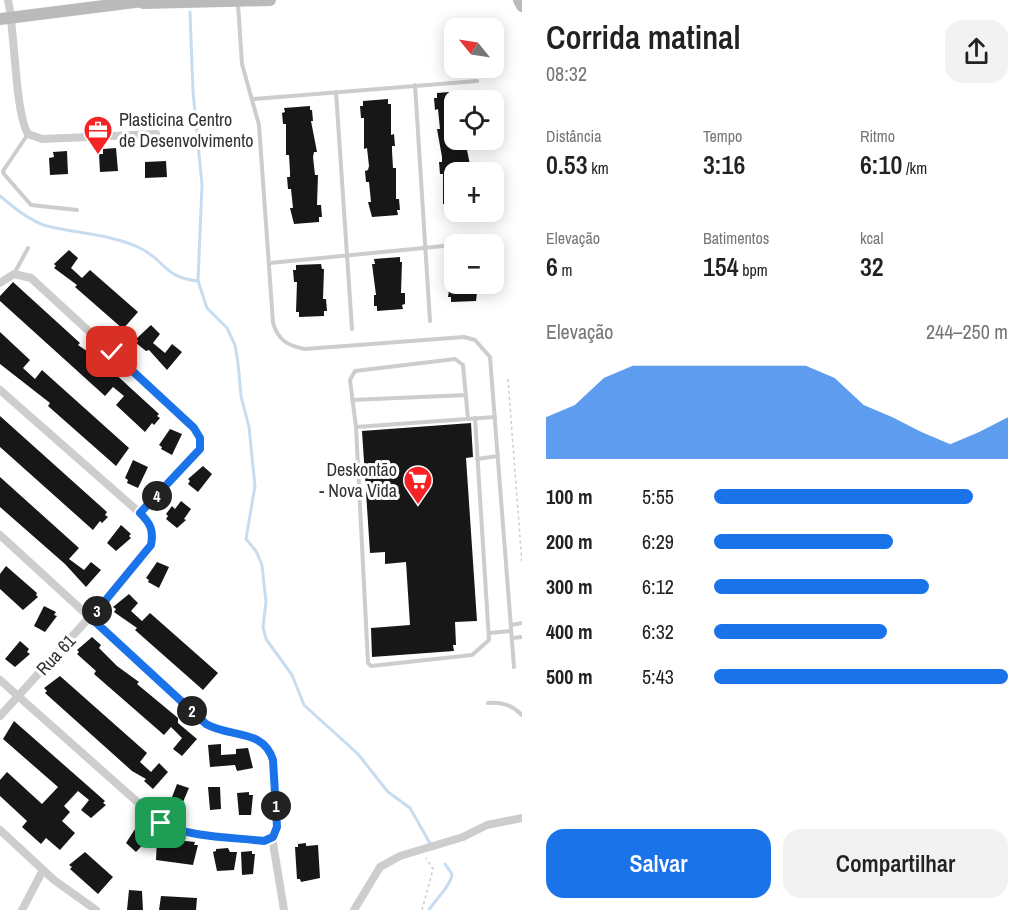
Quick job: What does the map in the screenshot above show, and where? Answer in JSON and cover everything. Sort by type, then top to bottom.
[{"type":"street","points":[[8,0],[6,17],[21,117],[28,134],[42,139],[156,134]]},
{"type":"street","points":[[6,17],[151,0]]},
{"type":"street","points":[[132,3],[270,0]]},
{"type":"street","points":[[519,0],[522,6]]},
{"type":"street","points":[[0,283],[14,274],[22,274],[31,278],[194,428],[200,438],[200,449],[140,513],[0,390]]},
{"type":"street","name":"Rua 61","points":[[0,716],[146,555],[153,536],[150,524],[140,513]]},
{"type":"street","points":[[0,535],[206,724],[226,733],[249,735],[264,743],[270,751],[274,770],[277,827],[273,837],[284,910]]},
{"type":"street","points":[[0,680],[161,823],[174,829],[264,841],[273,837]]},
{"type":"street","points":[[354,910],[380,867],[400,856],[463,837],[487,825],[522,818]]},
{"type":"street","points":[[0,830],[44,870],[96,910]]},
{"type":"street","points":[[22,910],[44,870]]},
{"type":"lane","points":[[237,1],[242,64],[254,99],[259,125],[273,323],[282,340],[291,346],[305,349],[452,336],[475,340],[490,357],[514,667]]},
{"type":"lane","points":[[254,99],[477,81]]},
{"type":"lane","points":[[415,85],[430,321]]},
{"type":"lane","points":[[336,92],[352,329]]},
{"type":"lane","points":[[28,134],[3,171],[4,174],[31,205],[77,210]]},
{"type":"lane","points":[[270,263],[444,246]]},
{"type":"lane","points":[[14,274],[28,248]]},
{"type":"lane","points":[[468,419],[463,365],[452,358],[355,371],[350,380],[356,426],[369,665],[472,654],[486,645],[490,633],[475,418]]},
{"type":"lane","points":[[352,400],[466,395]]},
{"type":"lane","points":[[356,426],[495,417]]},
{"type":"lane","points":[[477,459],[498,456]]},
{"type":"lane","points":[[511,625],[522,623]]},
{"type":"lane","points":[[490,633],[511,631]]},
{"type":"lane","points":[[512,638],[522,637]]},
{"type":"lane","points":[[488,703],[501,702],[514,707],[522,715]]},
{"type":"path","points":[[508,379],[522,564]]},
{"type":"path","points":[[421,849],[433,869],[422,910]]},
{"type":"building","points":[[444,92],[444,150],[467,150],[469,162],[444,162],[444,204],[443,174],[440,174],[439,162],[442,162],[442,157],[437,129],[440,129],[438,109],[435,110],[434,98],[437,98],[437,93]]},
{"type":"building","points":[[388,99],[388,104],[391,104],[391,135],[394,134],[395,146],[392,146],[392,151],[393,168],[396,168],[396,199],[399,199],[400,210],[397,210],[398,215],[372,217],[368,202],[371,202],[369,182],[366,182],[365,171],[369,166],[367,148],[364,149],[364,118],[361,118],[360,106],[363,106],[363,101]]},
{"type":"building","points":[[310,106],[317,152],[314,152],[313,157],[315,175],[318,175],[317,205],[321,205],[322,217],[319,217],[319,222],[294,224],[290,208],[293,208],[291,189],[288,189],[287,177],[290,177],[290,172],[289,155],[286,155],[286,124],[283,124],[282,113],[285,112],[284,108]]},
{"type":"building","points":[[116,148],[118,171],[100,172],[99,154],[103,154],[103,149]]},
{"type":"building","points":[[67,151],[68,174],[50,175],[49,158],[54,157],[53,152]]},
{"type":"building","points":[[166,161],[167,177],[145,178],[145,162]]},
{"type":"building","points":[[69,250],[78,258],[71,268],[82,278],[90,270],[138,312],[123,329],[75,287],[77,285],[54,268],[56,266],[54,264]]},
{"type":"building","points":[[400,257],[400,262],[402,262],[401,293],[405,293],[403,309],[377,311],[377,306],[374,306],[374,295],[376,295],[372,264],[375,264],[374,259]]},
{"type":"building","points":[[321,264],[324,269],[323,299],[326,299],[327,311],[324,311],[324,316],[299,317],[299,312],[296,312],[297,282],[294,282],[293,270],[296,270],[296,265]]},
{"type":"building","points":[[13,282],[80,343],[78,345],[100,360],[159,414],[157,416],[160,418],[154,425],[152,423],[145,432],[116,405],[124,396],[113,387],[105,396],[0,301],[0,296]]},
{"type":"building","points":[[448,294],[477,294],[476,301],[451,302],[451,297],[448,297]]},
{"type":"building","points":[[151,325],[160,334],[153,343],[165,353],[172,344],[182,352],[167,370],[149,350],[146,351],[136,343],[138,341],[136,339]]},
{"type":"building","points":[[0,332],[30,360],[23,368],[35,379],[42,370],[129,448],[116,466],[48,406],[50,403],[0,364]]},
{"type":"building","points":[[0,416],[107,512],[105,515],[108,517],[102,523],[100,521],[93,530],[0,447]]},
{"type":"building","name":"Deskontão - Nova Vida","points":[[471,423],[473,457],[466,458],[477,621],[455,622],[454,651],[372,657],[371,628],[410,625],[406,562],[385,564],[385,552],[370,553],[362,431]]},
{"type":"building","points":[[170,429],[182,434],[172,455],[161,449],[159,445]]},
{"type":"building","points":[[133,460],[148,467],[138,488],[127,483],[128,480],[125,478]]},
{"type":"building","points":[[203,466],[212,474],[198,492],[188,484],[190,481],[188,479]]},
{"type":"building","points":[[0,477],[79,548],[69,559],[84,570],[91,562],[101,570],[86,587],[65,564],[0,507]]},
{"type":"building","points":[[181,501],[191,509],[184,519],[186,520],[177,528],[166,519],[168,516],[166,514],[172,506],[175,509]]},
{"type":"building","points":[[121,525],[131,534],[129,536],[131,538],[116,551],[107,543]]},
{"type":"building","points":[[157,562],[169,567],[159,588],[148,582],[146,578]]},
{"type":"building","points":[[6,566],[37,593],[38,597],[23,610],[0,589],[0,574]]},
{"type":"building","points":[[129,594],[138,603],[131,611],[142,621],[150,613],[218,673],[203,690],[135,630],[137,628],[114,612],[116,609],[113,607]]},
{"type":"building","points":[[44,606],[56,612],[54,615],[57,616],[45,632],[34,626]]},
{"type":"building","points":[[92,637],[101,645],[99,648],[117,666],[139,682],[137,684],[178,718],[178,723],[197,739],[182,756],[173,749],[182,738],[171,727],[164,735],[94,674],[96,671],[77,654],[79,652],[77,650]]},
{"type":"building","points":[[20,641],[29,649],[27,652],[30,654],[15,667],[5,659]]},
{"type":"building","points":[[60,676],[147,753],[140,762],[151,772],[159,763],[168,772],[153,789],[144,781],[146,779],[132,771],[45,693],[47,691],[44,688]]},
{"type":"building","points":[[14,721],[105,801],[103,803],[106,805],[91,818],[81,810],[89,800],[78,791],[64,806],[70,812],[62,821],[75,833],[60,850],[46,838],[41,844],[22,827],[27,821],[0,796],[0,780],[7,772],[42,804],[58,787],[3,739]]},
{"type":"building","points":[[221,744],[221,755],[236,754],[236,749],[248,748],[253,768],[237,771],[235,765],[210,767],[208,745]]},
{"type":"building","points":[[177,784],[189,788],[180,809],[169,805]]},
{"type":"building","points":[[208,787],[220,787],[221,809],[210,810]]},
{"type":"building","points":[[249,792],[249,795],[253,795],[251,815],[239,815],[237,793]]},
{"type":"building","points":[[137,826],[139,829],[141,826],[152,835],[136,852],[126,843]]},
{"type":"building","points":[[157,838],[195,842],[194,845],[198,845],[193,865],[156,860]]},
{"type":"building","points":[[306,843],[306,846],[318,845],[320,878],[301,882],[297,879],[295,847]]},
{"type":"building","points":[[228,848],[230,852],[237,852],[234,870],[217,871],[213,852],[216,849]]},
{"type":"building","points":[[252,851],[252,854],[255,854],[253,874],[242,875],[241,852]]},
{"type":"building","points":[[85,852],[113,877],[98,894],[70,869],[72,867],[69,865]]},
{"type":"building","points":[[129,890],[142,891],[143,910],[127,910]]},
{"type":"building","points":[[161,896],[197,898],[196,910],[159,910]]},
{"type":"waterway","points":[[190,12],[193,92],[202,185],[198,281],[207,308],[227,328],[235,345],[241,396],[249,427],[255,486],[246,539],[256,551],[262,565],[266,602],[263,627],[266,639],[292,675],[304,705],[358,754],[388,792],[410,808],[431,845]]},
{"type":"waterway","points":[[0,196],[34,221],[59,229],[129,243],[148,253],[178,276],[198,281]]},
{"type":"waterway","points":[[429,910],[451,879],[452,874],[445,864]]},
{"type":"place","name":"Plasticina Centro de Desenvolvimento","points":[[98,156]]},
{"type":"place","name":"Deskontão - Nova Vida","points":[[418,506]]},
{"type":"route","points":[[112,352],[194,428],[200,438],[200,449],[140,513],[150,524],[153,536],[151,545],[146,555],[91,618],[206,724],[226,733],[257,738],[270,751],[273,760],[277,827],[273,837],[264,841],[192,832],[174,829],[161,823]]}]
